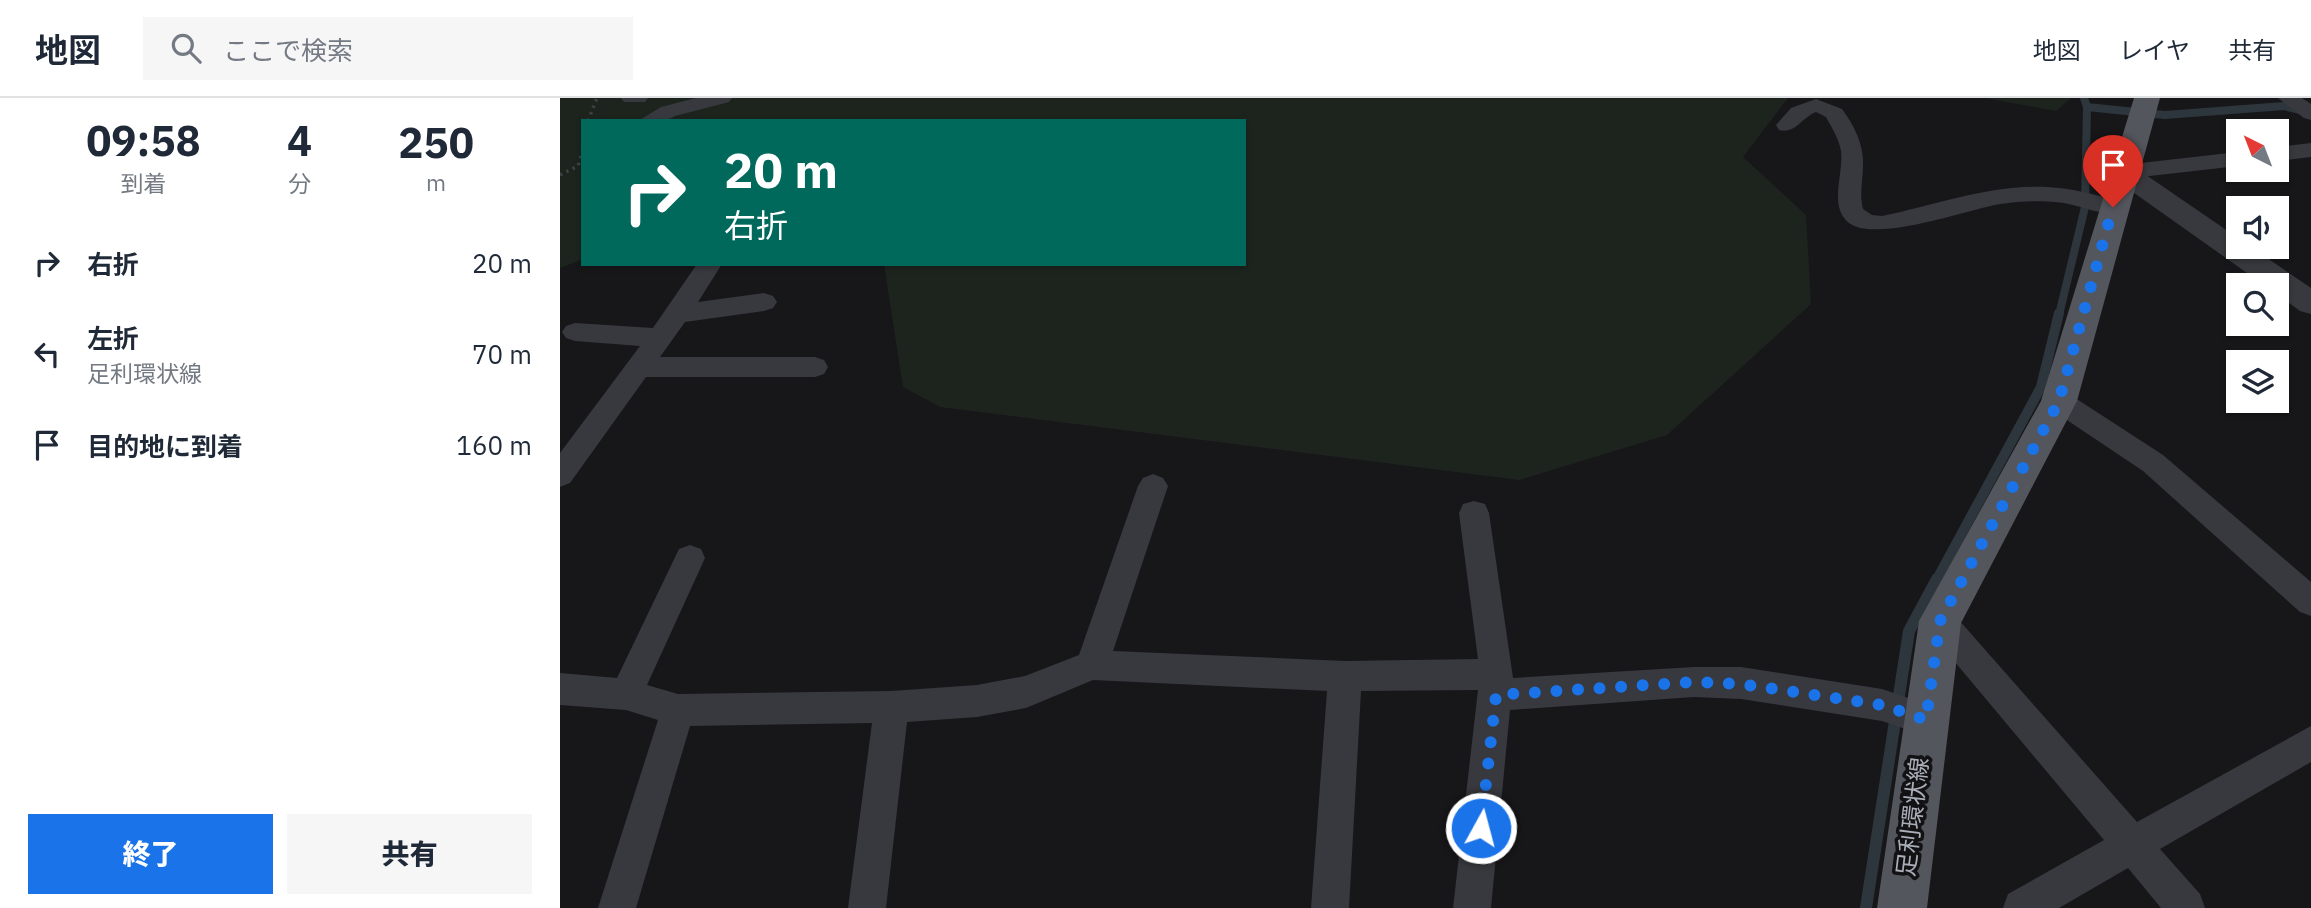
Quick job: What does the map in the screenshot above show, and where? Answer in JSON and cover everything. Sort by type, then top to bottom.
[{"type":"main road","name":"足利環状線","points":[[1902,908],[1905,713],[1940,621],[2059,401],[2102,194],[2147,98]]},
{"type":"street","points":[[631,98],[638,98]]},
{"type":"street","points":[[652,119],[668,111],[722,98]]},
{"type":"street","points":[[2288,98],[2311,114]]},
{"type":"street","points":[[1787,125],[1798,112],[1816,105],[1835,113],[1852,152],[1849,206],[1856,217],[1870,224],[1882,224],[2013,195],[2102,194],[2226,162]]},
{"type":"street","points":[[2289,153],[2311,150]]},
{"type":"street","points":[[2102,194],[2311,303]]},
{"type":"street","points":[[560,475],[677,314],[708,266]]},
{"type":"street","points":[[677,314],[764,302]]},
{"type":"street","points":[[575,332],[658,338]]},
{"type":"street","points":[[639,367],[815,367]]},
{"type":"street","points":[[2059,401],[2153,463],[2311,601]]},
{"type":"street","points":[[1092,665],[1153,486]]},
{"type":"street","points":[[1472,908],[1496,684],[1474,513]]},
{"type":"street","points":[[626,694],[690,558]]},
{"type":"street","points":[[1940,621],[2186,908]]},
{"type":"street","points":[[560,689],[626,694],[677,710],[891,707],[977,701],[1026,692],[1092,665],[1496,684],[1741,684],[1905,713]]},
{"type":"street","points":[[1330,908],[1345,676]]},
{"type":"street","points":[[867,908],[891,707]]},
{"type":"street","points":[[617,908],[677,710]]},
{"type":"street","points":[[2022,908],[2311,743]]},
{"type":"path","points":[[589,119],[597,98]]},
{"type":"path","points":[[560,174],[580,164]]},
{"type":"shaded area","points":[[560,98],[1788,98],[1743,157],[1806,215],[1811,304],[1667,435],[1519,480],[940,407],[903,387],[884,266],[1246,266],[1246,119],[581,119],[581,260],[560,268]]},
{"type":"shaded area","points":[[1985,98],[2071,98],[2056,111]]},
{"type":"waterway","points":[[2084,98],[2087,107]]},
{"type":"waterway","points":[[2087,107],[2165,115],[2284,106],[2311,113]]},
{"type":"waterway","points":[[2059,315],[2085,207],[2087,107]]},
{"type":"waterway","points":[[1936,581],[2041,387],[2059,313]]},
{"type":"waterway","points":[[1866,908],[1909,631],[1937,579]]},
{"type":"route","points":[[1481,828],[1496,695],[1693,682],[1741,684],[1882,705],[1926,720],[1940,621],[2059,401],[2113,207]]}]
